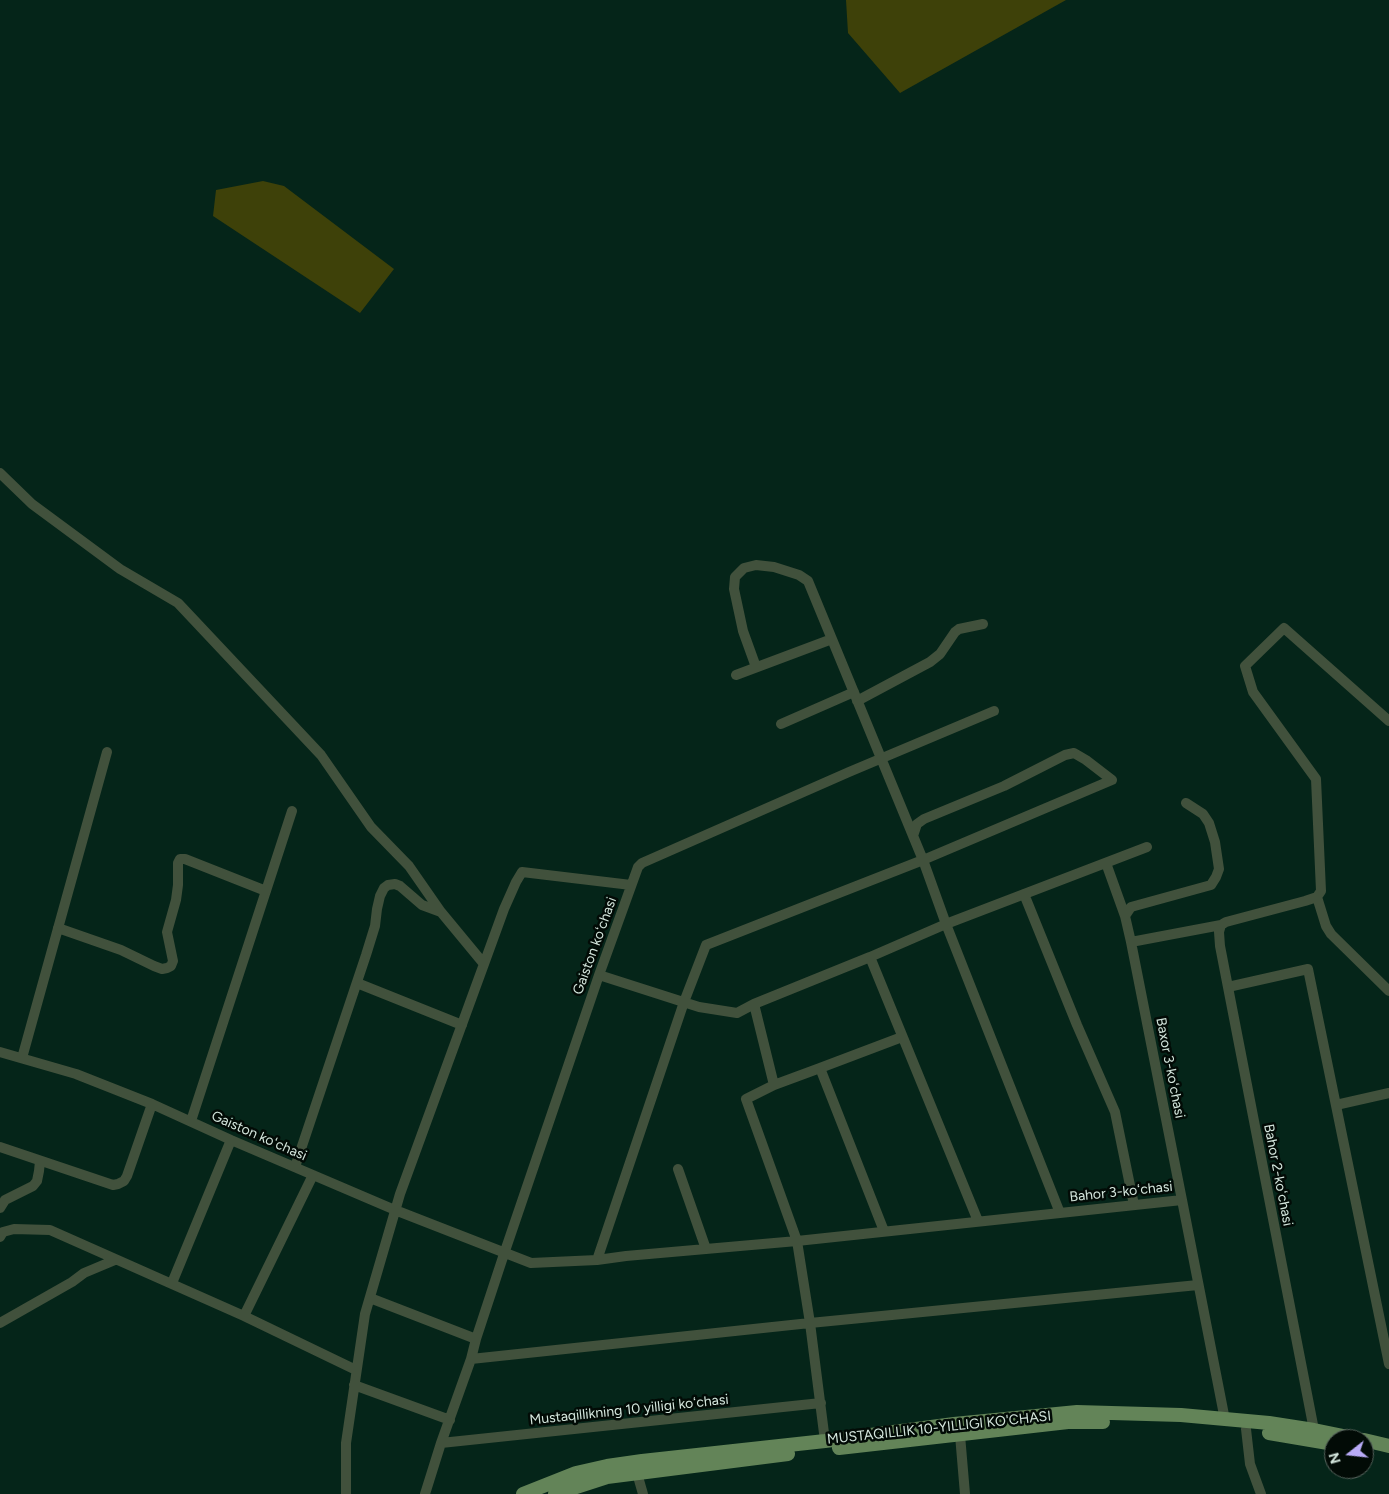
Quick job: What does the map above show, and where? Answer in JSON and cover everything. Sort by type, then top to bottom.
[{"type":"main road","name":"MUSTAQILLIK 10-YILLIGI KO'CHASI","points":[[524,1494],[576,1473],[607,1466],[954,1424],[1077,1412],[1181,1415],[1269,1423],[1324,1432]]},
{"type":"main road","name":"MUSTAQILLIK 10-YILLIGI KO'CHASI","points":[[555,1494],[607,1477],[817,1450],[960,1436],[1068,1422],[1173,1423],[1246,1429],[1324,1442]]},
{"type":"main road","points":[[1374,1442],[1389,1446]]},
{"type":"main road","points":[[1374,1451],[1389,1454]]},
{"type":"street","points":[[0,473],[32,504],[120,569],[178,603],[321,755],[372,827],[408,866],[441,912],[484,964]]},
{"type":"street","name":"Bahor 3-koʻchasi","points":[[756,667],[743,631],[734,589],[734,577],[744,568],[756,565],[774,567],[799,575],[808,581],[923,860],[946,924],[1060,1213],[1182,1200],[1225,1420]]},
{"type":"street","points":[[781,724],[856,697],[930,662],[940,654],[959,629],[983,624]]},
{"type":"street","points":[[1131,942],[1221,924],[1305,901],[1317,897],[1321,891],[1316,778],[1253,692],[1245,666],[1284,628],[1389,721]]},
{"type":"street","points":[[736,675],[832,638]]},
{"type":"street","name":"Gaiston koʻchasi","points":[[425,1494],[441,1443],[472,1359],[476,1339],[504,1254],[599,975],[638,867],[642,863],[994,711]]},
{"type":"street","points":[[22,1058],[107,752]]},
{"type":"street","points":[[597,1260],[684,1002],[706,945],[923,860],[1112,780],[1086,760],[1074,754],[1065,755],[1004,786],[924,819],[917,824],[913,836]]},
{"type":"street","points":[[1125,916],[1132,907],[1211,885],[1216,877],[1219,869],[1215,842],[1209,823],[1203,814],[1186,803]]},
{"type":"street","points":[[190,1121],[292,811]]},
{"type":"street","points":[[599,975],[699,1007],[737,1013],[754,1004],[946,924],[1147,847]]},
{"type":"street","points":[[58,928],[121,950],[162,969],[171,966],[173,961],[167,932],[177,893],[178,863],[180,859],[185,859],[266,891]]},
{"type":"street","name":"Baxor 3-koʻchasi","points":[[1106,863],[1125,916],[1131,942],[1182,1200]]},
{"type":"street","points":[[346,1494],[346,1443],[365,1314],[395,1210],[504,909],[516,882],[522,872],[631,886]]},
{"type":"street","points":[[295,1167],[357,983],[375,926],[380,896],[384,888],[395,884],[400,886],[422,905],[441,912]]},
{"type":"street","points":[[1024,894],[1077,1025],[1115,1112],[1134,1205]]},
{"type":"street","points":[[1317,897],[1326,926],[1331,934],[1389,991]]},
{"type":"street","name":"Bahor 2-koʻchasi","points":[[1221,924],[1219,932],[1220,946],[1314,1430]]},
{"type":"street","points":[[870,957],[978,1221]]},
{"type":"street","points":[[1228,987],[1308,968],[1385,1329],[1389,1364]]},
{"type":"street","points":[[357,983],[462,1025]]},
{"type":"street","points":[[754,1004],[774,1085]]},
{"type":"street","points":[[825,1441],[797,1241],[746,1099],[774,1085],[902,1037]]},
{"type":"street","name":"Gaiston koʻchasi","points":[[0,1052],[76,1074],[152,1104],[312,1175],[504,1254]]},
{"type":"street","points":[[820,1068],[884,1231]]},
{"type":"street","points":[[1336,1105],[1389,1093]]},
{"type":"street","points":[[0,1147],[113,1185],[124,1181],[128,1176],[152,1104]]},
{"type":"street","points":[[172,1283],[231,1140]]},
{"type":"street","points":[[0,1208],[5,1200],[33,1186],[38,1176],[40,1161]]},
{"type":"street","points":[[678,1170],[706,1249]]},
{"type":"street","points":[[244,1316],[312,1175]]},
{"type":"street","points":[[504,1254],[531,1263],[597,1260],[1060,1213]]},
{"type":"street","points":[[1,1232],[27,1228],[50,1230],[115,1260],[172,1283],[356,1370]]},
{"type":"street","points":[[0,1322],[72,1282],[84,1272],[115,1260]]},
{"type":"street","points":[[472,1359],[1198,1285]]},
{"type":"street","points":[[370,1298],[476,1339]]},
{"type":"street","points":[[354,1386],[450,1420]]},
{"type":"street","name":"Mustaqillikning 10 yilligi koʻchasi","points":[[441,1443],[821,1403]]},
{"type":"street","points":[[1246,1429],[1250,1464],[1261,1494]]},
{"type":"street","points":[[960,1436],[965,1494]]},
{"type":"street","points":[[637,1473],[643,1494]]},
{"type":"shaded area","points":[[846,0],[1066,0],[900,93],[848,33]]},
{"type":"shaded area","points":[[263,181],[284,186],[394,269],[360,313],[213,216],[216,190]]}]
